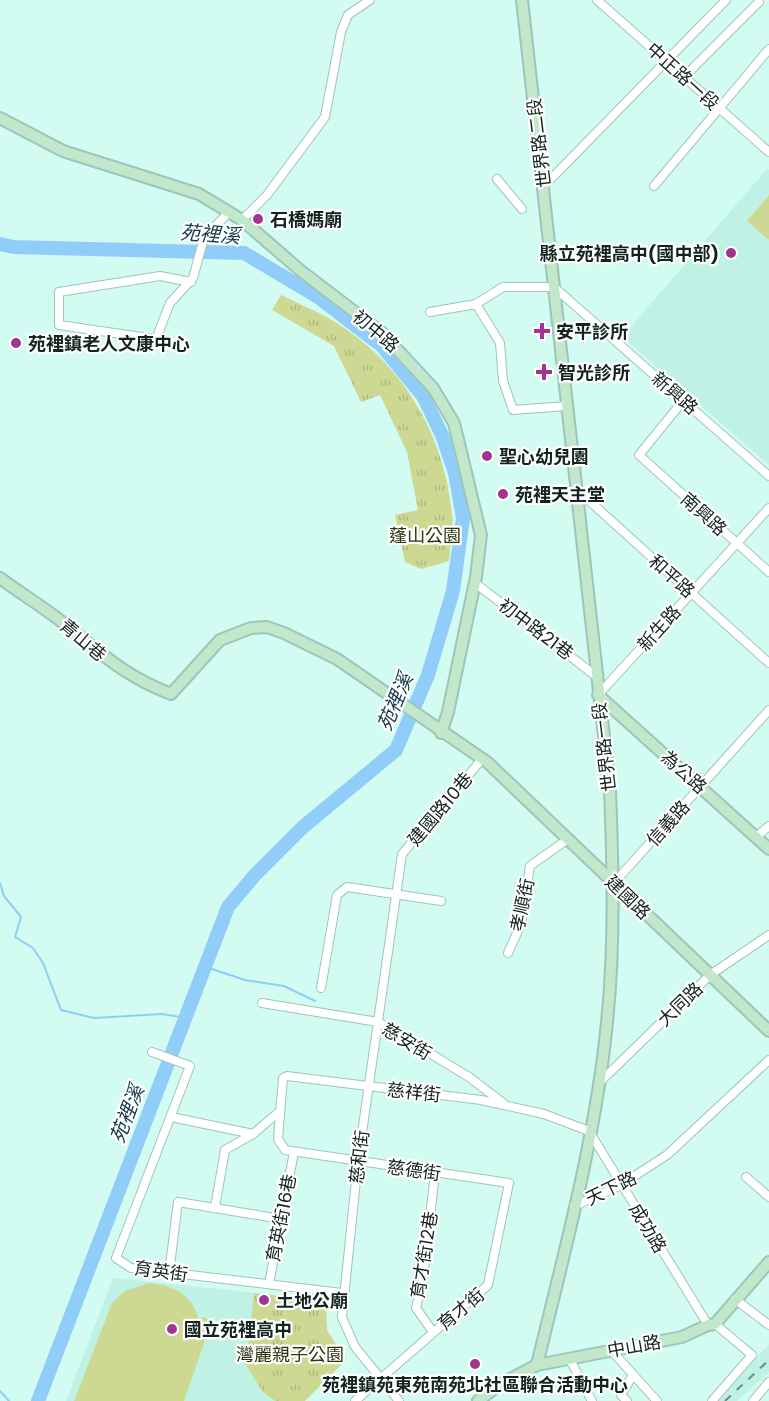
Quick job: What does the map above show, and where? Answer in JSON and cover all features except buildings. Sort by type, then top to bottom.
[{"type":"street","points":[[242,220],[267,195],[325,117],[341,32],[348,15],[370,0]]},
{"type":"street","name":"世界路二段","points":[[522,0],[545,185],[554,287]]},
{"type":"street","name":"中正路一段","points":[[598,0],[769,152]]},
{"type":"street","points":[[545,185],[726,0]]},
{"type":"street","points":[[684,77],[759,2]]},
{"type":"street","points":[[654,186],[769,49]]},
{"type":"street","name":"初中路","points":[[0,118],[63,151],[199,194],[230,212],[301,271],[381,332],[433,387],[454,423],[480,535],[475,583],[448,712],[437,729]]},
{"type":"street","points":[[497,180],[522,208]]},
{"type":"street","points":[[192,280],[160,276],[59,292],[58,325],[156,339],[170,303],[192,280],[204,238],[230,212]]},
{"type":"street","points":[[430,312],[476,304],[503,287],[554,287]]},
{"type":"street","name":"新興路","points":[[554,287],[769,476]]},
{"type":"street","name":"世界路一段","points":[[554,287],[610,790],[614,883],[609,1002],[600,1083],[574,1206]]},
{"type":"street","points":[[476,304],[501,343],[503,381],[513,410],[567,406]]},
{"type":"street","name":"南興路","points":[[683,400],[639,455],[769,572]]},
{"type":"street","name":"和平路","points":[[576,489],[769,663]]},
{"type":"street","name":"新生路","points":[[598,695],[769,508]]},
{"type":"street","name":"青山巷","points":[[0,578],[56,618],[128,675],[171,694]]},
{"type":"street","name":"初中路21巷","points":[[475,583],[596,676]]},
{"type":"street","name":"建國路","points":[[171,694],[220,640],[250,628],[267,627],[284,633],[337,659],[396,702],[485,760],[769,1031]]},
{"type":"street","name":"為公路","points":[[598,695],[769,849]]},
{"type":"street","name":"信義路","points":[[614,883],[769,710]]},
{"type":"street","name":"建國路10巷","points":[[397,896],[402,854],[485,760]]},
{"type":"street","points":[[756,837],[769,826]]},
{"type":"street","name":"孝順街","points":[[508,953],[521,924],[530,866],[568,839]]},
{"type":"street","points":[[321,988],[337,895],[341,889],[347,887],[441,901]]},
{"type":"street","name":"慈和街","points":[[397,896],[358,1161],[342,1293],[342,1317],[347,1334],[399,1401]]},
{"type":"street","name":"大同路","points":[[600,1083],[710,975],[769,935]]},
{"type":"street","name":"慈安街","points":[[262,1003],[378,1022],[469,1077],[504,1104]]},
{"type":"street","name":"育英街","points":[[152,1052],[190,1066],[116,1258],[131,1268],[342,1293]]},
{"type":"street","name":"天下路","points":[[537,1365],[574,1206],[622,1185],[667,1155],[769,1060]]},
{"type":"street","name":"慈祥街","points":[[280,1111],[283,1078],[288,1076],[504,1104],[544,1114],[589,1131]]},
{"type":"street","points":[[215,1207],[225,1150],[253,1134],[280,1111]]},
{"type":"street","points":[[280,1111],[278,1139],[285,1150],[294,1152]]},
{"type":"street","points":[[171,1117],[253,1134]]},
{"type":"street","name":"成功路","points":[[589,1131],[711,1324],[752,1355],[712,1401]]},
{"type":"street","name":"慈德街","points":[[294,1152],[509,1183]]},
{"type":"street","name":"育英街16巷","points":[[269,1284],[294,1152]]},
{"type":"street","name":"育才街12巷","points":[[433,1332],[416,1308],[423,1278],[435,1173]]},
{"type":"street","points":[[746,1177],[769,1197]]},
{"type":"street","name":"育才街","points":[[355,1401],[488,1285],[509,1183]]},
{"type":"street","points":[[169,1273],[178,1202],[281,1219]]},
{"type":"street","name":"中山路","points":[[478,1401],[499,1384],[537,1365],[682,1337],[711,1324],[769,1262]]},
{"type":"street","points":[[735,1299],[769,1325]]},
{"type":"street","points":[[611,1350],[657,1401]]},
{"type":"street","points":[[569,1358],[592,1401]]},
{"type":"street","points":[[627,1401],[621,1395],[622,1390],[633,1375]]},
{"type":"street","points":[[753,1401],[769,1382]]},
{"type":"shaded area","name":"縣立苑裡高中(國中部)","points":[[767,169],[769,170],[769,465],[622,337]]},
{"type":"shaded area","name":"國立苑裡高中","points":[[113,1278],[256,1293],[262,1391],[275,1401],[66,1401]]},
{"type":"shaded area","points":[[769,1344],[769,1372],[737,1401],[718,1401]]},
{"type":"green space","points":[[769,195],[769,240],[747,221]]},
{"type":"green space","name":"蓬山公園","points":[[281,295],[330,319],[355,336],[398,378],[415,402],[429,428],[448,485],[452,520],[449,561],[421,569],[405,562],[395,515],[418,510],[407,452],[380,395],[361,402],[334,346],[272,310]]},
{"type":"green space","points":[[149,1283],[167,1286],[181,1293],[193,1305],[199,1321],[202,1317],[212,1320],[184,1401],[74,1401],[112,1303],[125,1291]]},
{"type":"green space","name":"灣麗親子公園","points":[[254,1293],[326,1301],[327,1330],[346,1360],[305,1401],[275,1401],[262,1391],[246,1365]]},
{"type":"waterway","name":"苑裡溪","points":[[0,244],[13,247],[244,253],[318,297],[382,346],[423,396],[442,435],[455,473],[463,518],[453,591],[428,675],[396,750],[303,827],[254,876],[228,907],[38,1401]]},
{"type":"waterway","points":[[0,883],[4,896],[21,917],[15,937],[33,948],[43,963],[61,1010],[94,1018],[162,1014],[186,1018]]},
{"type":"waterway","points":[[206,967],[245,980],[284,986],[315,1001]]},
{"type":"waterway","points":[[0,1391],[9,1401]]},
{"type":"railway","points":[[725,1401],[769,1360]]},
{"type":"place","name":"石橋媽廟","points":[[258,219]]},
{"type":"place","name":"縣立苑裡高中(國中部)","points":[[731,253]]},
{"type":"place","name":"安平診所","points":[[542,331]]},
{"type":"place","name":"苑裡鎮老人文康中心","points":[[16,343]]},
{"type":"place","name":"智光診所","points":[[544,372]]},
{"type":"place","name":"聖心幼兒園","points":[[487,456]]},
{"type":"place","name":"苑裡天主堂","points":[[503,494]]},
{"type":"place","name":"土地公廟","points":[[264,1300]]},
{"type":"place","name":"國立苑裡高中","points":[[172,1329]]},
{"type":"place","name":"苑裡鎮苑東苑南苑北社區聯合活動中心","points":[[475,1364]]}]
